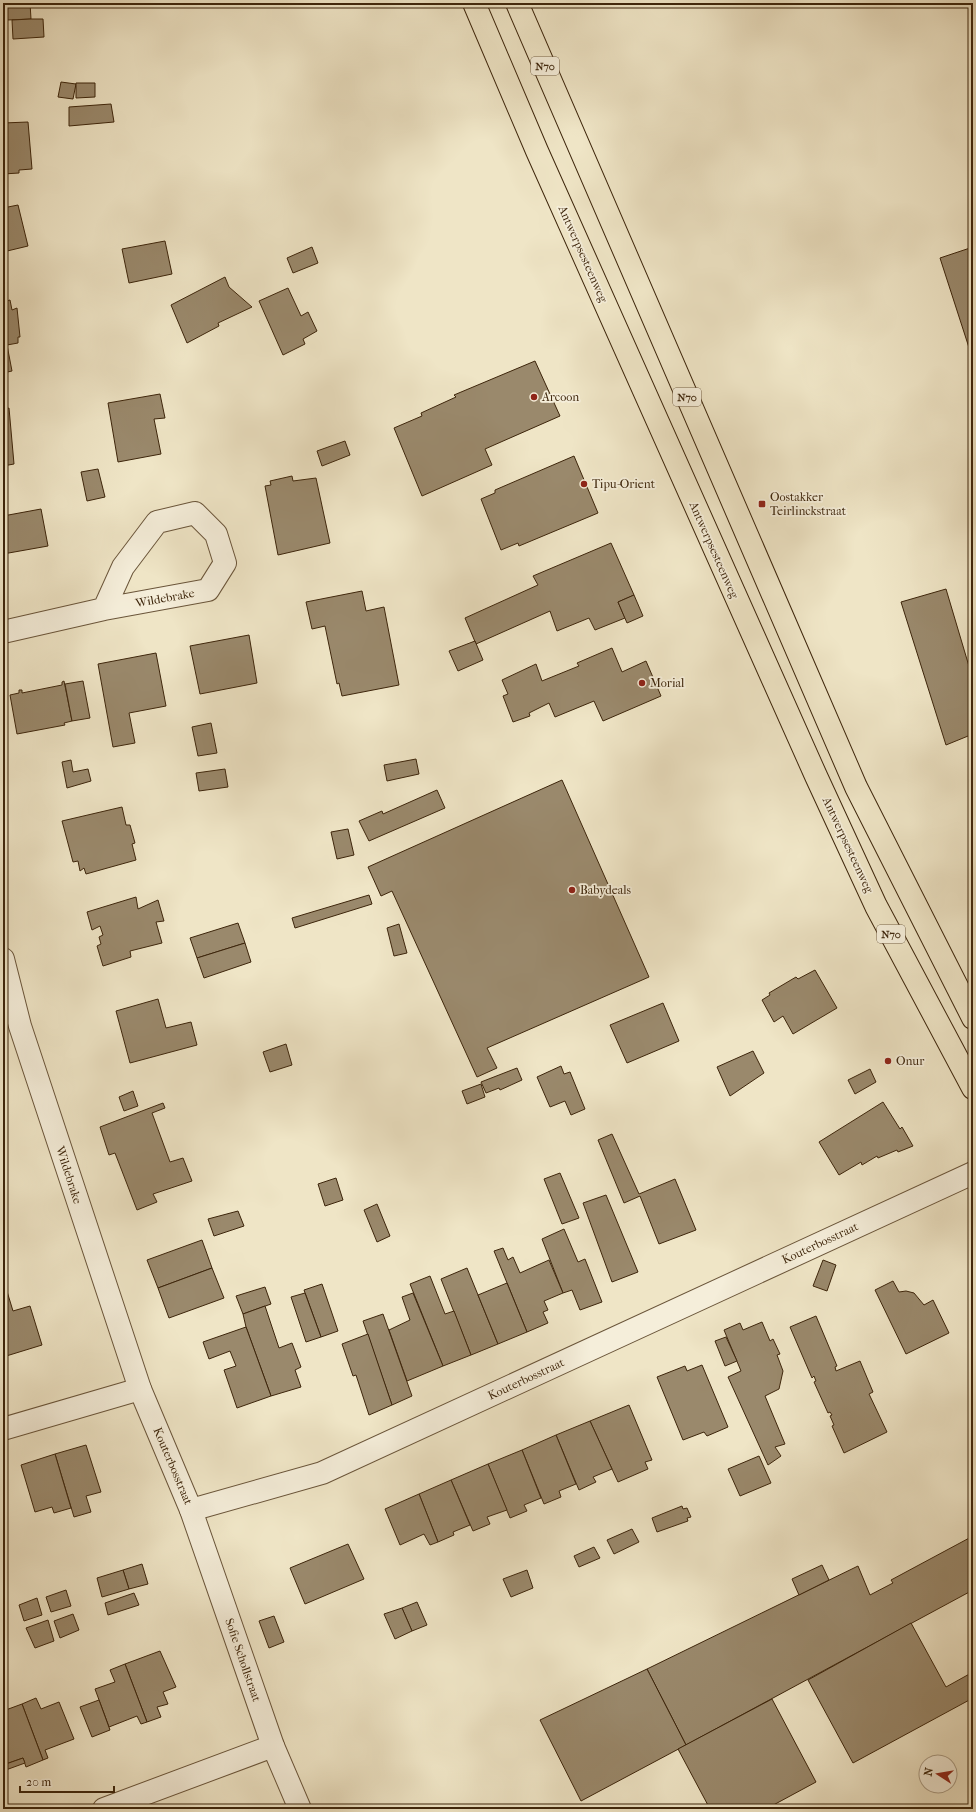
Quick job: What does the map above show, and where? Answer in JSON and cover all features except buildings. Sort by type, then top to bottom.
[{"type":"main road","name":"Antwerpsesteenweg","points":[[474,3],[540,158],[876,906],[973,1088]]},
{"type":"main road","name":"N70","points":[[517,3],[856,787],[973,1018]]},
{"type":"street","name":"Wildebrake","points":[[3,632],[104,609],[208,590],[225,563],[216,534],[195,512],[157,522],[123,567],[104,609]]},
{"type":"street","name":"Wildebrake","points":[[3,959],[20,1026],[140,1389]]},
{"type":"street","name":"Kouterbosstraat","points":[[140,1389],[191,1510],[322,1473],[973,1173]]},
{"type":"street","points":[[3,1429],[140,1389]]},
{"type":"street","name":"Sofie Schollstraat","points":[[191,1510],[273,1746],[300,1809]]},
{"type":"street","points":[[104,1809],[273,1746]]},
{"type":"place","name":"Arcoon","points":[[534,397]]},
{"type":"place","name":"Tipu-Orient","points":[[584,484]]},
{"type":"place","name":"Oostakker Teirlinckstraat","points":[[762,504]]},
{"type":"place","name":"Morial","points":[[642,683]]},
{"type":"place","name":"Babydeals","points":[[572,890]]},
{"type":"place","name":"Onur","points":[[888,1061]]}]
